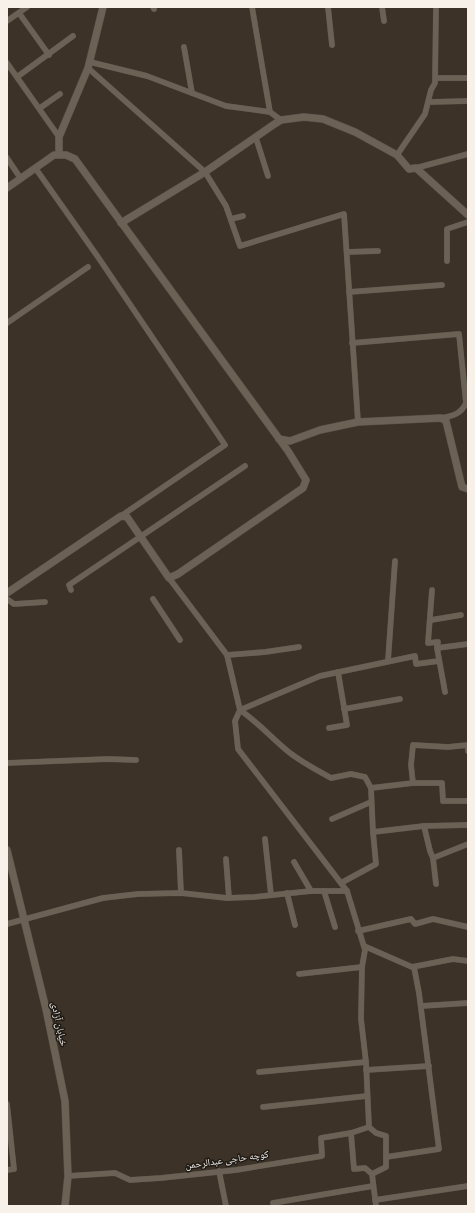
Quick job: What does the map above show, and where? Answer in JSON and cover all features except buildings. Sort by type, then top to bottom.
[{"type":"street","points":[[7,21],[27,7]]},
{"type":"street","points":[[59,154],[59,137],[89,65],[104,7]]},
{"type":"street","points":[[252,7],[270,112]]},
{"type":"street","points":[[328,7],[332,45]]},
{"type":"street","points":[[382,7],[384,21]]},
{"type":"street","points":[[397,155],[425,114],[436,78],[436,7]]},
{"type":"street","points":[[19,13],[49,55]]},
{"type":"street","points":[[17,77],[49,55],[72,36]]},
{"type":"street","points":[[184,47],[192,93]]},
{"type":"street","points":[[7,63],[59,137]]},
{"type":"street","points":[[89,65],[147,76],[226,106],[270,112],[282,120]]},
{"type":"street","points":[[89,65],[205,172],[226,206],[240,246],[344,214],[358,422]]},
{"type":"street","points":[[436,78],[468,78]]},
{"type":"street","points":[[40,108],[60,94]]},
{"type":"street","points":[[429,102],[468,101]]},
{"type":"street","points":[[121,223],[205,172],[282,120],[304,117],[323,119],[355,132],[397,155],[409,169],[468,154]]},
{"type":"street","points":[[256,138],[268,176]]},
{"type":"street","points":[[7,188],[22,179],[54,155],[66,154],[75,159],[288,451],[306,480],[303,488],[178,574],[169,578]]},
{"type":"street","points":[[7,158],[22,179]]},
{"type":"street","points":[[416,168],[468,215]]},
{"type":"street","points":[[7,593],[225,445],[36,169]]},
{"type":"street","points":[[231,220],[243,216]]},
{"type":"street","points":[[447,261],[447,229],[468,222]]},
{"type":"street","points":[[347,252],[378,251]]},
{"type":"street","points":[[7,324],[88,267]]},
{"type":"street","points":[[349,292],[442,284]]},
{"type":"street","points":[[279,439],[290,441],[320,430],[358,422],[441,418],[462,411],[466,403],[460,334],[352,343]]},
{"type":"street","points":[[441,418],[446,421],[462,487],[468,489]]},
{"type":"street","points":[[288,451],[290,441]]},
{"type":"street","points":[[71,590],[69,585],[245,466]]},
{"type":"street","points":[[121,516],[127,517],[139,537],[227,655],[240,710],[235,721],[238,749],[341,883],[351,900],[358,931],[364,946],[361,1019],[366,1062],[369,1127],[376,1133],[386,1136],[386,1167],[372,1174]]},
{"type":"street","points":[[388,661],[395,561]]},
{"type":"street","points":[[432,590],[431,620],[428,643],[438,642],[437,648],[445,692]]},
{"type":"street","points":[[7,599],[14,604],[45,602]]},
{"type":"street","points":[[153,599],[180,640]]},
{"type":"street","points":[[431,620],[461,615]]},
{"type":"street","points":[[437,648],[468,644]]},
{"type":"street","points":[[227,655],[265,652],[299,647]]},
{"type":"street","points":[[240,710],[320,676],[415,656],[416,664],[439,661]]},
{"type":"street","points":[[329,728],[347,725],[338,672]]},
{"type":"street","points":[[344,709],[400,699]]},
{"type":"street","points":[[240,710],[260,726],[285,750],[316,770],[331,778],[351,774],[365,777],[371,788],[376,864],[341,883]]},
{"type":"street","points":[[413,784],[411,765],[413,745],[448,747],[468,745],[468,751]]},
{"type":"street","points":[[7,763],[108,759],[136,760]]},
{"type":"street","points":[[371,788],[442,783],[442,801],[468,801]]},
{"type":"street","points":[[332,819],[371,802]]},
{"type":"street","points":[[373,832],[424,826],[468,825]]},
{"type":"street","points":[[424,826],[433,858],[436,884]]},
{"type":"street","points":[[265,839],[271,895]]},
{"type":"street","points":[[433,858],[468,844]]},
{"type":"street","name":"خیابان آزادی","points":[[7,850],[46,1009],[65,1101],[68,1176],[65,1206]]},
{"type":"street","points":[[179,850],[181,893]]},
{"type":"street","points":[[226,859],[229,898]]},
{"type":"street","points":[[294,862],[311,891]]},
{"type":"street","points":[[7,924],[103,898],[157,892],[229,898],[254,898],[311,891],[347,892]]},
{"type":"street","points":[[324,891],[335,927]]},
{"type":"street","points":[[287,893],[295,925]]},
{"type":"street","points":[[358,931],[411,919],[415,924],[434,919],[468,927]]},
{"type":"street","points":[[364,946],[395,961],[414,967],[453,959],[468,961]]},
{"type":"street","points":[[299,974],[362,967]]},
{"type":"street","points":[[386,1157],[439,1149],[421,1006],[414,967]]},
{"type":"street","points":[[421,1006],[468,1003]]},
{"type":"street","points":[[259,1072],[366,1062]]},
{"type":"street","points":[[366,1070],[429,1066]]},
{"type":"street","points":[[262,1107],[368,1096]]},
{"type":"street","points":[[7,1104],[14,1169],[7,1170]]},
{"type":"street","name":"کوچه حاجی عبدالرحمن","points":[[68,1176],[115,1173],[130,1180],[219,1171],[322,1156],[321,1138],[351,1133],[369,1127]]},
{"type":"street","points":[[351,1133],[354,1169],[366,1168],[372,1174],[376,1203],[468,1186]]},
{"type":"street","points":[[219,1171],[226,1206]]},
{"type":"street","points":[[273,1203],[373,1186]]}]
